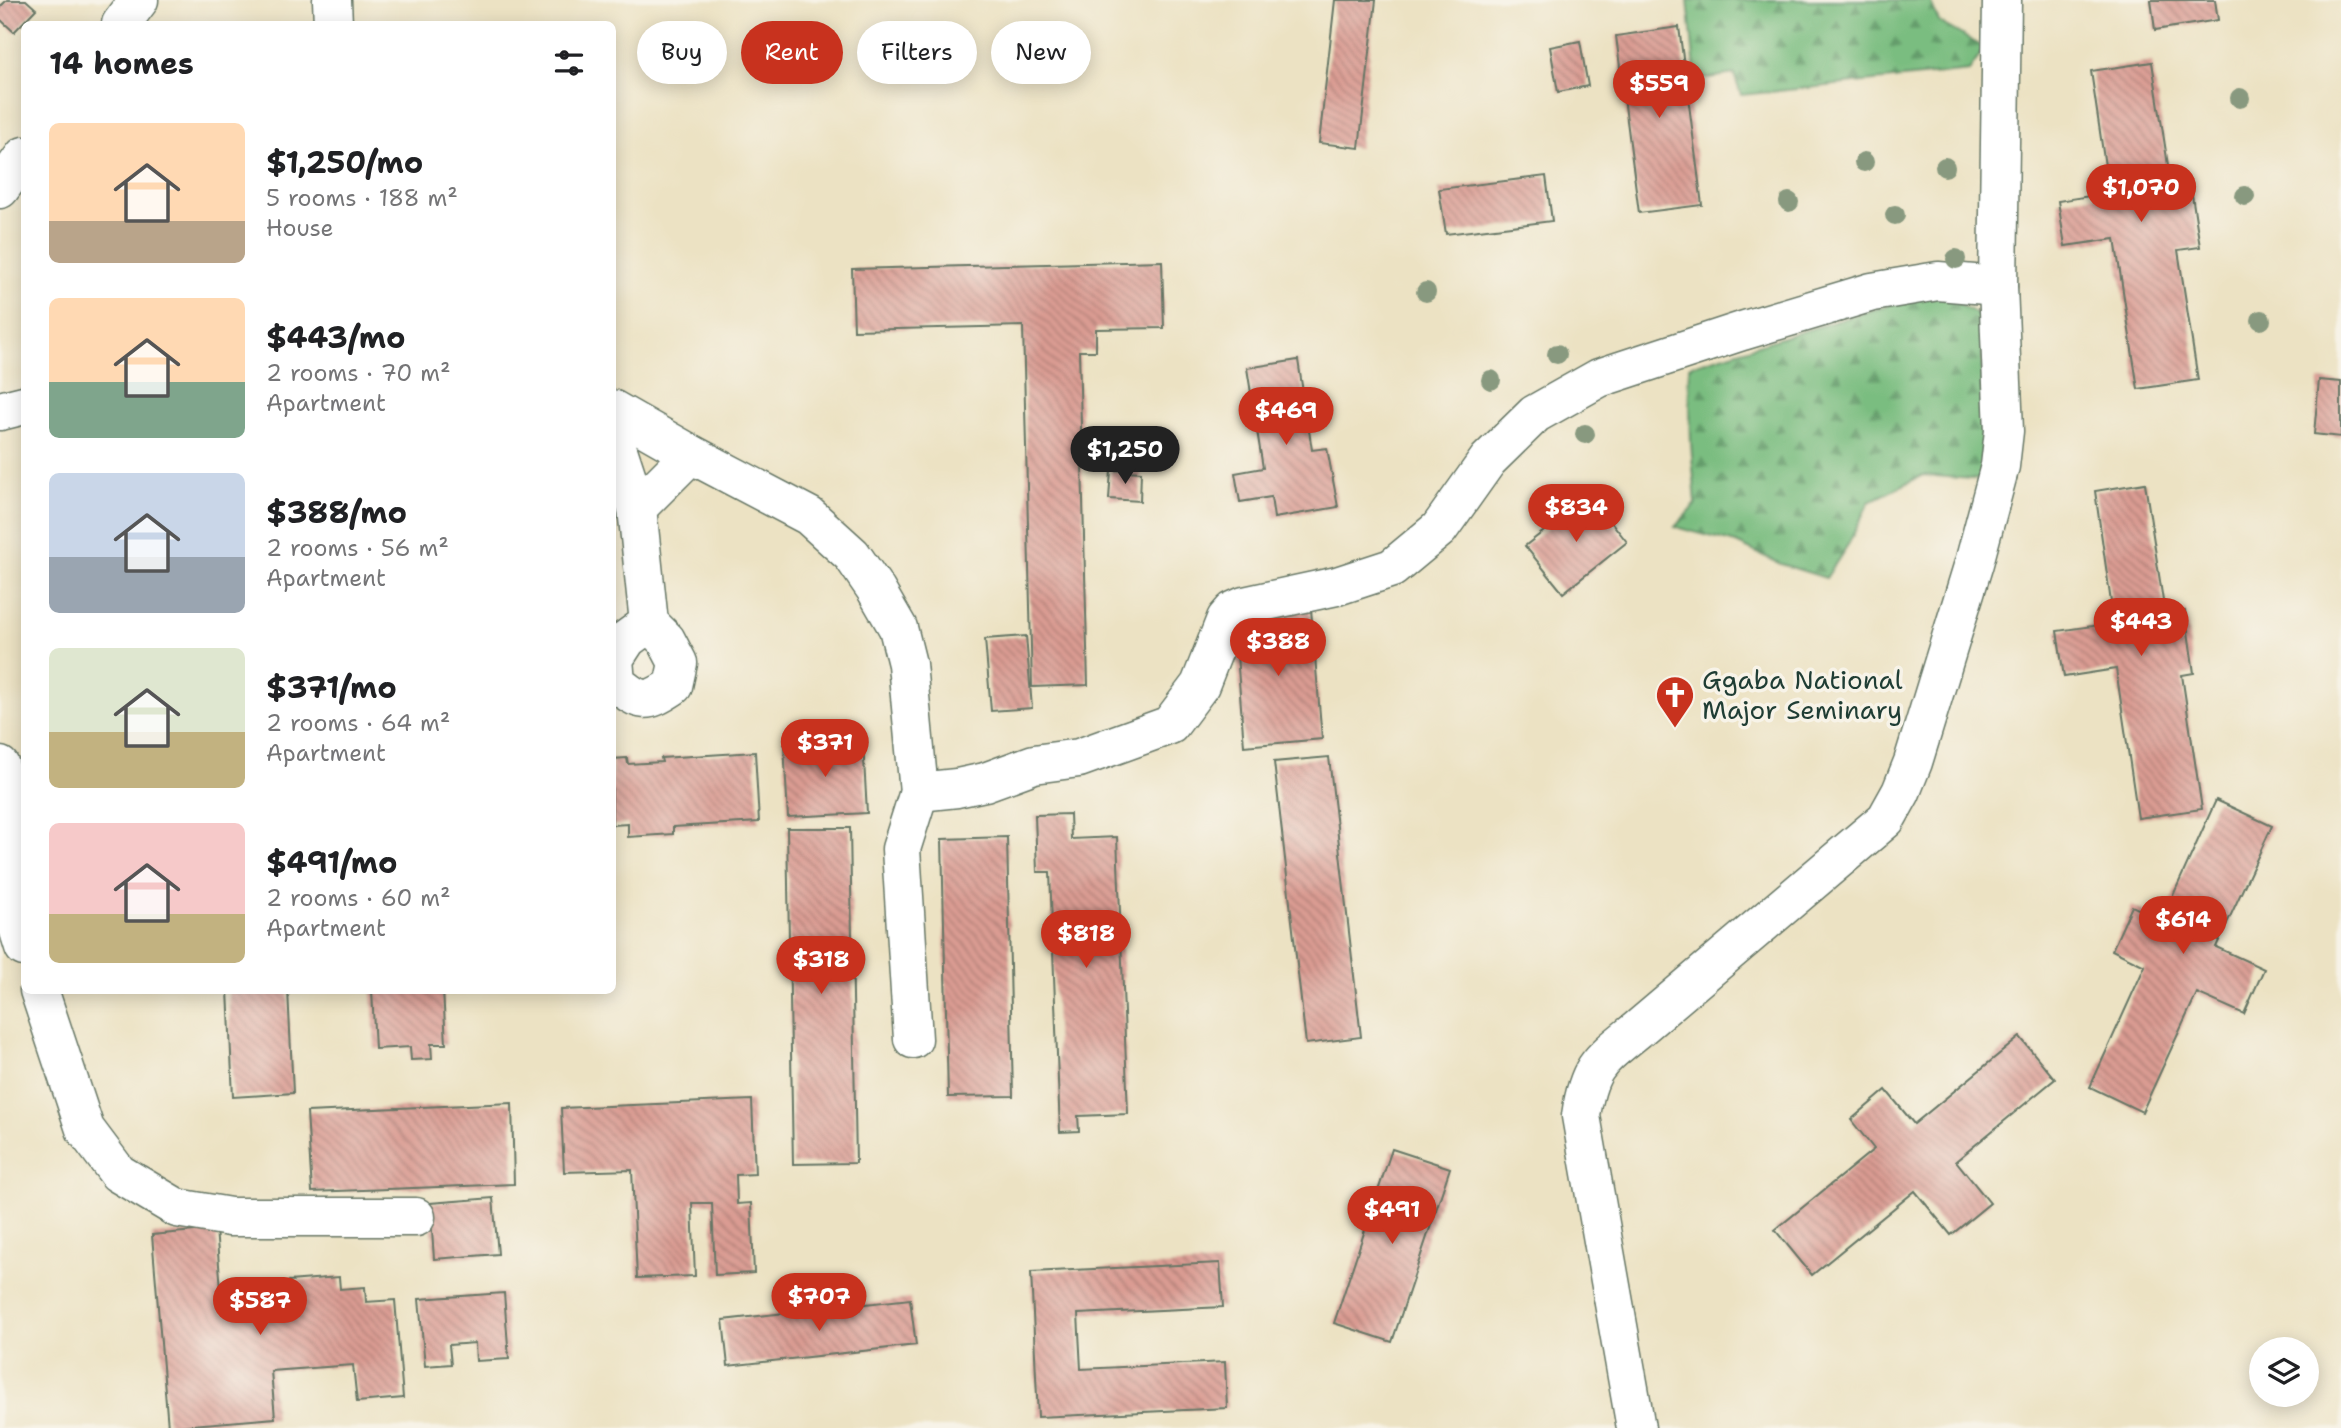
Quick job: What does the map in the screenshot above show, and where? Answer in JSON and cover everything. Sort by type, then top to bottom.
[{"type":"street","points":[[123,21],[139,0]]},
{"type":"street","points":[[332,0],[334,21]]},
{"type":"street","points":[[1636,1428],[1581,1116],[1588,1078],[1600,1059],[1886,818],[1901,793],[1913,762],[1974,564],[2000,466],[2004,431],[1998,286],[2002,0]]},
{"type":"street","points":[[919,792],[957,788],[985,782],[1034,764],[1079,758],[1170,726],[1199,685],[1222,628],[1234,611],[1244,606],[1337,586],[1392,568],[1439,529],[1488,460],[1535,414],[1599,378],[1741,331],[1872,292],[1938,281],[1998,286]]},
{"type":"street","points":[[0,411],[21,406]]},
{"type":"street","points":[[616,411],[809,516],[852,555],[898,628],[907,664],[919,792],[901,849],[912,1039]]},
{"type":"street","points":[[616,444],[637,508],[649,623]]},
{"type":"street","points":[[637,508],[691,454]]},
{"type":"street","points":[[0,766],[9,899],[21,937]]},
{"type":"street","points":[[40,994],[85,1129],[118,1173],[177,1208],[230,1217],[416,1217]]},
{"type":"green space","points":[[1688,0],[1930,0],[1939,22],[1985,48],[1969,71],[1741,95],[1734,74],[1696,80]]},
{"type":"green space","points":[[1938,290],[1982,318],[1982,480],[1923,475],[1869,502],[1849,543],[1826,578],[1781,564],[1736,543],[1675,527],[1696,504],[1689,366]]},
{"type":"building","points":[[7,0],[26,0],[36,9],[25,21],[21,21],[14,32],[0,19],[0,7]]},
{"type":"building","points":[[1335,0],[1376,0],[1359,148],[1319,143]]},
{"type":"building","points":[[2151,0],[2215,0],[2218,20],[2155,30]]},
{"type":"building","points":[[1679,27],[1702,205],[1639,213],[1616,36]]},
{"type":"building","points":[[1580,41],[1588,86],[1558,92],[1550,47]]},
{"type":"building","points":[[2152,62],[2172,191],[2191,188],[2200,247],[2178,250],[2198,380],[2138,389],[2115,239],[2065,246],[2058,201],[2109,193],[2091,71]]},
{"type":"building","points":[[1546,176],[1552,221],[1446,234],[1439,189]]},
{"type":"building","points":[[1162,261],[1164,328],[1096,329],[1096,351],[1079,351],[1088,685],[1032,687],[1023,326],[854,330],[852,269]]},
{"type":"building","points":[[1298,360],[1312,450],[1327,448],[1338,507],[1274,518],[1271,497],[1240,502],[1235,473],[1263,468],[1247,368]]},
{"type":"building","points":[[2319,380],[2341,382],[2341,437],[2314,434]]},
{"type":"building","points":[[1111,470],[1141,472],[1140,501],[1109,499]]},
{"type":"building","points":[[2145,483],[2165,614],[2185,611],[2194,673],[2182,675],[2202,809],[2138,818],[2116,669],[2064,677],[2057,631],[2114,623],[2095,491]]},
{"type":"building","points":[[1590,495],[1627,542],[1563,593],[1525,546]]},
{"type":"building","points":[[1311,609],[1322,739],[1244,746],[1234,616]]},
{"type":"building","points":[[1026,636],[1032,708],[991,711],[985,639]]},
{"type":"building","points":[[863,742],[867,813],[788,817],[784,745]]},
{"type":"building","points":[[755,752],[759,822],[673,827],[673,834],[628,837],[628,824],[616,825],[616,759],[627,758],[628,764],[662,762],[661,758]]},
{"type":"building","points":[[1329,757],[1361,1037],[1306,1044],[1274,762]]},
{"type":"building","points":[[2216,800],[2272,826],[2216,947],[2264,969],[2244,1014],[2197,993],[2142,1112],[2090,1087],[2145,966],[2112,950],[2132,906],[2162,920]]},
{"type":"building","points":[[1070,814],[1071,839],[1117,837],[1128,1114],[1078,1116],[1079,1131],[1060,1132],[1050,872],[1037,872],[1035,815]]},
{"type":"building","points":[[787,828],[850,828],[856,1163],[793,1164]]},
{"type":"building","points":[[1007,837],[1013,1096],[948,1097],[942,839]]},
{"type":"building","points":[[228,994],[288,994],[293,1093],[233,1097]]},
{"type":"building","points":[[372,994],[443,994],[446,1044],[431,1044],[432,1059],[411,1060],[410,1047],[375,1049]]},
{"type":"building","points":[[2020,1037],[2055,1079],[1956,1161],[1990,1203],[1951,1235],[1915,1191],[1812,1275],[1775,1230],[1874,1149],[1851,1120],[1886,1090],[1914,1124]]},
{"type":"building","points":[[752,1100],[755,1174],[736,1175],[737,1204],[751,1203],[754,1273],[715,1275],[712,1203],[692,1203],[695,1276],[637,1278],[632,1170],[564,1172],[561,1108]]},
{"type":"building","points":[[512,1103],[514,1184],[312,1192],[307,1112]]},
{"type":"building","points":[[1392,1149],[1450,1168],[1392,1342],[1334,1323]]},
{"type":"building","points":[[493,1198],[498,1254],[434,1259],[430,1203]]},
{"type":"building","points":[[216,1229],[223,1313],[291,1307],[289,1281],[339,1277],[340,1289],[365,1287],[366,1302],[395,1300],[403,1398],[357,1402],[353,1365],[271,1371],[275,1418],[168,1427],[152,1235]]},
{"type":"building","points":[[1220,1263],[1223,1307],[1078,1314],[1081,1369],[1225,1362],[1227,1408],[1038,1417],[1031,1272]]},
{"type":"building","points":[[504,1293],[509,1359],[476,1361],[475,1343],[449,1345],[451,1364],[425,1366],[419,1299]]},
{"type":"building","points":[[910,1299],[916,1345],[728,1366],[723,1320]]},
{"type":"place","name":"Ggaba National Major Seminary","points":[[1675,729]]}]
